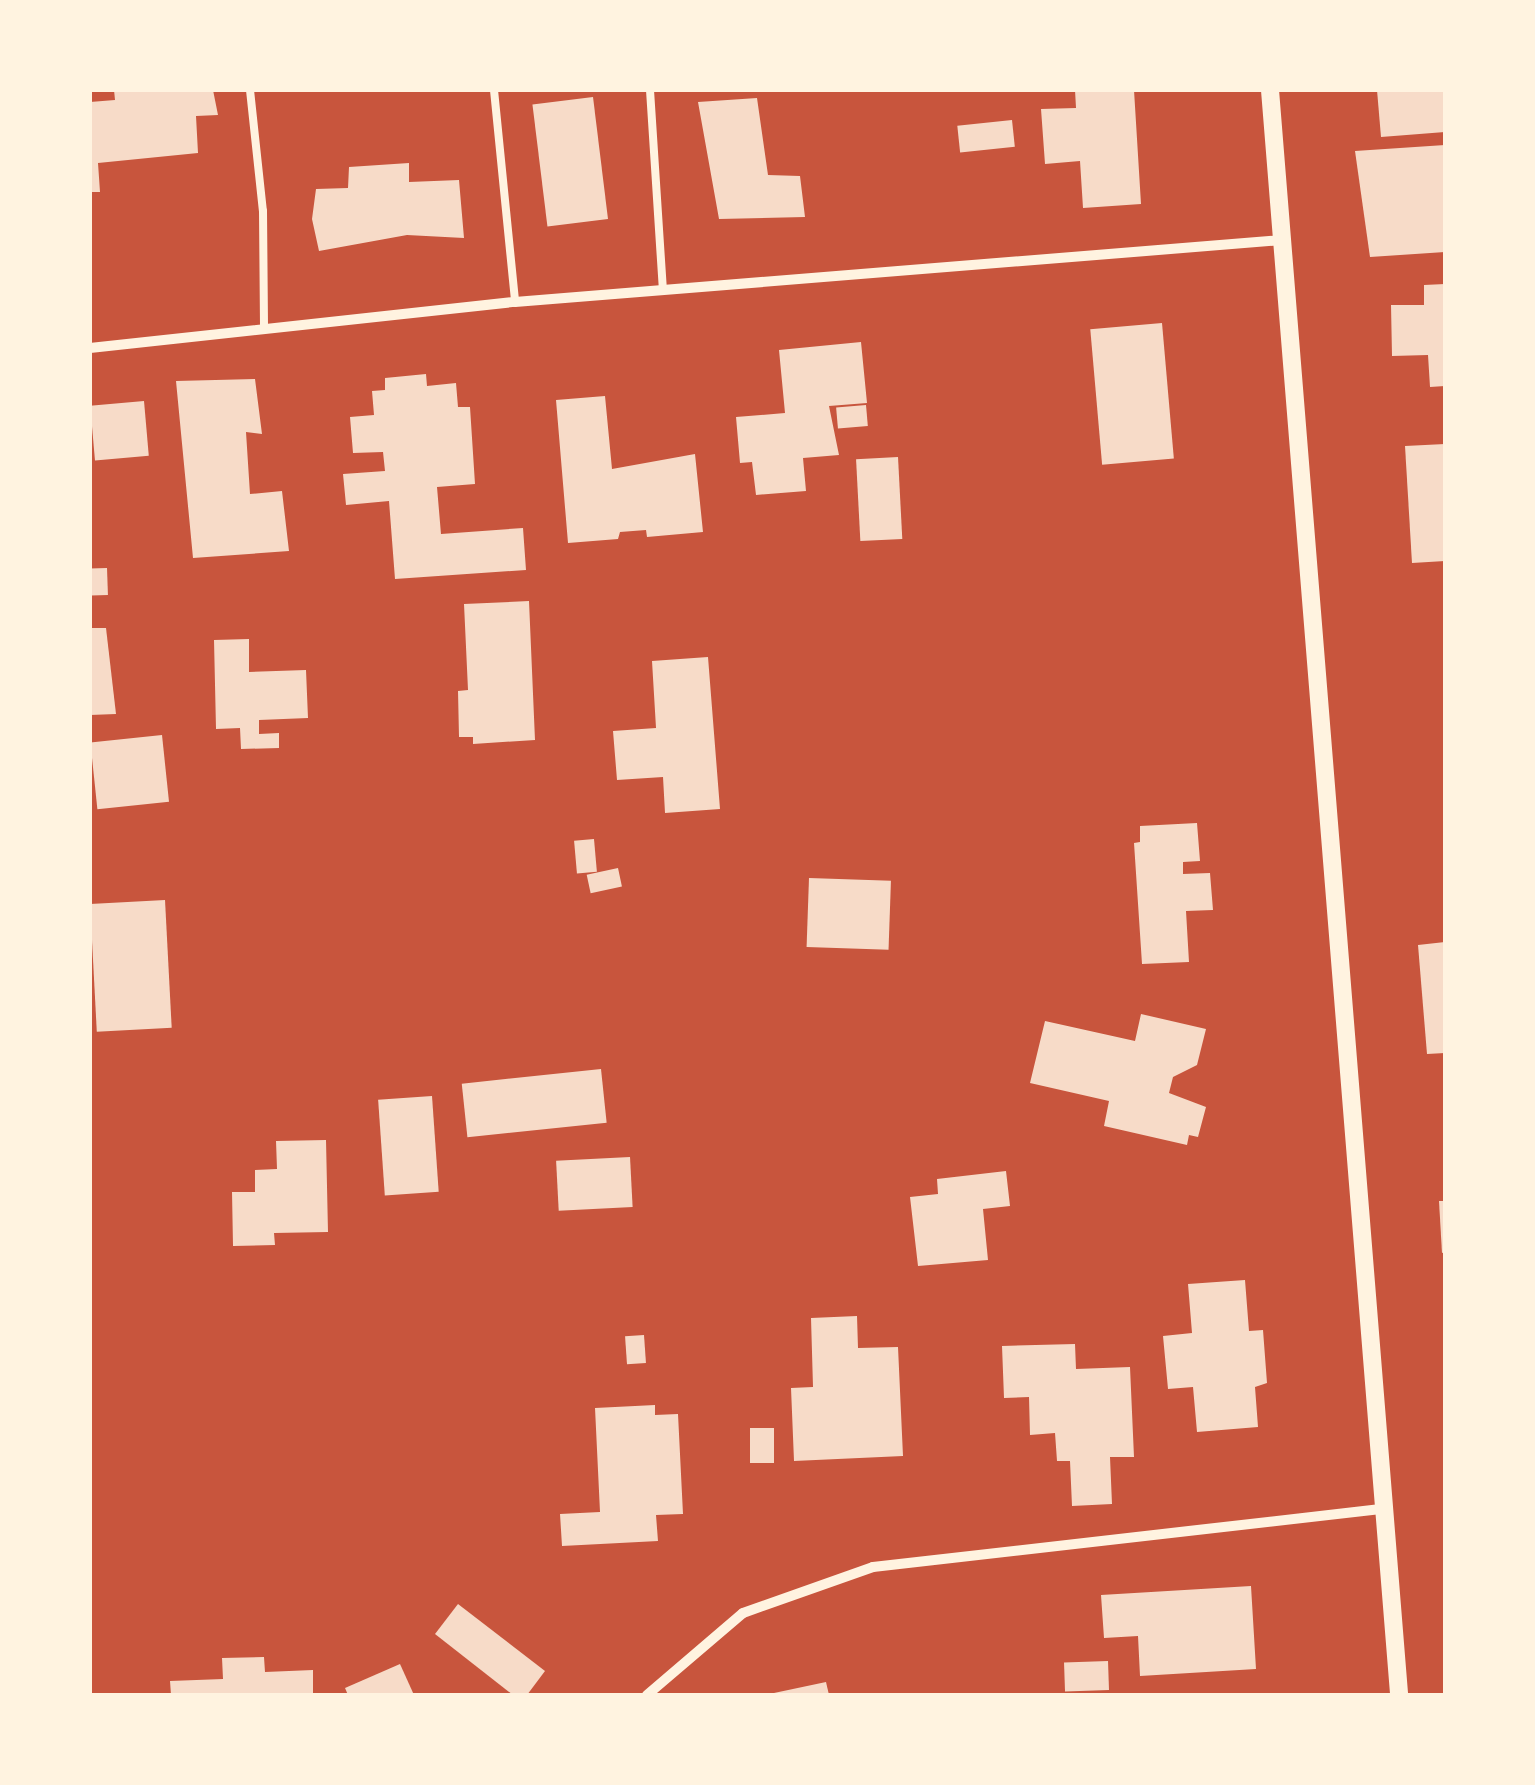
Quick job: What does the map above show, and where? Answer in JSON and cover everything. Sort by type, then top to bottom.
[{"type":"street","points":[[1270,90],[1380,1508],[1399,1695]]},
{"type":"street","points":[[90,348],[264,326],[515,302],[1282,240]]},
{"type":"street","points":[[647,1695],[743,1613],[873,1567],[1380,1508]]},
{"type":"lane","points":[[250,90],[263,211],[264,326]]},
{"type":"lane","points":[[494,90],[515,302]]},
{"type":"lane","points":[[650,90],[663,291]]},
{"type":"building","points":[[114,90],[213,90],[218,115],[196,116],[198,153],[98,163],[100,192],[90,192],[90,102],[115,100]]},
{"type":"building","points":[[1075,90],[1134,90],[1141,204],[1083,208],[1080,161],[1045,164],[1041,109],[1076,108]]},
{"type":"building","points":[[1377,90],[1445,90],[1445,132],[1381,137]]},
{"type":"building","points":[[593,97],[608,219],[547,227],[532,104]]},
{"type":"building","points":[[757,98],[768,175],[800,176],[805,217],[719,219],[698,102]]},
{"type":"building","points":[[1012,120],[1015,147],[960,153],[957,126]]},
{"type":"building","points":[[1445,145],[1445,252],[1370,257],[1355,151]]},
{"type":"building","points":[[409,163],[409,182],[459,180],[464,238],[407,235],[319,251],[312,219],[316,189],[348,188],[349,167]]},
{"type":"building","points":[[1445,284],[1445,386],[1430,387],[1428,355],[1392,356],[1391,305],[1424,305],[1424,285]]},
{"type":"building","points":[[1162,323],[1174,458],[1102,465],[1090,329]]},
{"type":"building","points":[[861,342],[867,403],[829,406],[839,455],[803,458],[806,491],[756,495],[752,462],[740,463],[736,417],[785,413],[779,350]]},
{"type":"building","points":[[426,374],[427,386],[456,383],[458,407],[470,407],[475,484],[437,487],[441,534],[523,528],[526,570],[395,579],[389,501],[346,505],[343,474],[385,471],[383,452],[353,453],[350,417],[374,415],[372,391],[385,390],[385,378]]},
{"type":"building","points":[[255,379],[262,434],[246,432],[250,494],[282,491],[289,551],[193,558],[176,381]]},
{"type":"building","points":[[605,396],[612,469],[695,454],[703,532],[647,537],[646,530],[620,532],[618,539],[568,543],[556,400]]},
{"type":"building","points":[[144,401],[149,456],[95,460],[90,406]]},
{"type":"building","points":[[866,405],[868,426],[838,429],[836,408]]},
{"type":"building","points":[[1445,444],[1445,561],[1412,563],[1405,446]]},
{"type":"building","points":[[898,457],[902,539],[860,541],[856,459]]},
{"type":"building","points":[[107,568],[108,595],[91,596],[90,569]]},
{"type":"building","points":[[529,601],[535,740],[473,744],[473,737],[459,737],[458,691],[468,690],[464,604]]},
{"type":"building","points":[[90,628],[106,628],[116,714],[90,715]]},
{"type":"building","points":[[249,639],[249,672],[306,670],[308,718],[259,720],[259,734],[279,733],[279,748],[241,749],[240,728],[216,729],[214,640]]},
{"type":"building","points":[[708,657],[720,809],[665,813],[663,777],[617,780],[613,731],[656,728],[652,661]]},
{"type":"building","points":[[162,735],[169,802],[97,809],[90,743]]},
{"type":"building","points":[[1197,823],[1200,861],[1183,862],[1183,874],[1210,873],[1213,910],[1186,911],[1189,962],[1142,964],[1134,843],[1140,842],[1140,826]]},
{"type":"building","points":[[594,839],[597,872],[577,874],[574,841]]},
{"type":"building","points":[[618,868],[622,887],[591,893],[587,875]]},
{"type":"building","points":[[809,878],[891,881],[889,950],[807,947]]},
{"type":"building","points":[[165,900],[172,1028],[97,1032],[90,904]]},
{"type":"building","points":[[1445,942],[1445,1053],[1427,1054],[1418,945]]},
{"type":"building","points":[[1141,1014],[1206,1029],[1197,1065],[1173,1077],[1169,1093],[1206,1107],[1198,1137],[1189,1135],[1187,1145],[1104,1126],[1109,1101],[1030,1083],[1045,1021],[1135,1041]]},
{"type":"building","points":[[601,1069],[607,1123],[467,1137],[462,1084]]},
{"type":"building","points":[[432,1096],[439,1192],[385,1196],[378,1100]]},
{"type":"building","points":[[326,1140],[328,1232],[274,1233],[275,1245],[233,1246],[232,1192],[255,1192],[255,1170],[277,1169],[276,1141]]},
{"type":"building","points":[[630,1157],[633,1207],[559,1211],[556,1161]]},
{"type":"building","points":[[1006,1171],[1010,1206],[983,1209],[988,1260],[918,1266],[910,1197],[938,1194],[937,1179]]},
{"type":"building","points":[[1439,1201],[1445,1201],[1442,1253]]},
{"type":"building","points":[[1245,1280],[1249,1331],[1263,1330],[1267,1383],[1255,1387],[1258,1427],[1197,1432],[1193,1387],[1168,1389],[1163,1336],[1192,1333],[1188,1284]]},
{"type":"building","points":[[857,1316],[858,1348],[898,1347],[903,1456],[794,1461],[791,1388],[813,1387],[811,1318]]},
{"type":"building","points":[[644,1335],[646,1363],[627,1364],[625,1336]]},
{"type":"building","points":[[1075,1344],[1076,1369],[1130,1367],[1134,1457],[1110,1457],[1112,1504],[1072,1506],[1070,1461],[1057,1461],[1055,1433],[1030,1435],[1029,1397],[1004,1398],[1002,1346]]},
{"type":"building","points":[[655,1405],[655,1415],[678,1414],[683,1514],[656,1515],[658,1541],[562,1546],[560,1514],[600,1512],[595,1408]]},
{"type":"building","points":[[750,1428],[774,1428],[774,1463],[750,1463]]},
{"type":"building","points":[[1251,1586],[1256,1669],[1140,1676],[1138,1636],[1104,1638],[1101,1595]]},
{"type":"building","points":[[458,1604],[545,1671],[527,1695],[513,1695],[435,1634]]},
{"type":"building","points":[[264,1657],[265,1672],[313,1670],[313,1695],[171,1695],[170,1681],[223,1679],[222,1658]]},
{"type":"building","points":[[1108,1661],[1109,1690],[1065,1692],[1064,1663]]},
{"type":"building","points":[[400,1664],[414,1695],[348,1695],[345,1688]]},
{"type":"building","points":[[826,1682],[829,1695],[774,1693]]}]
